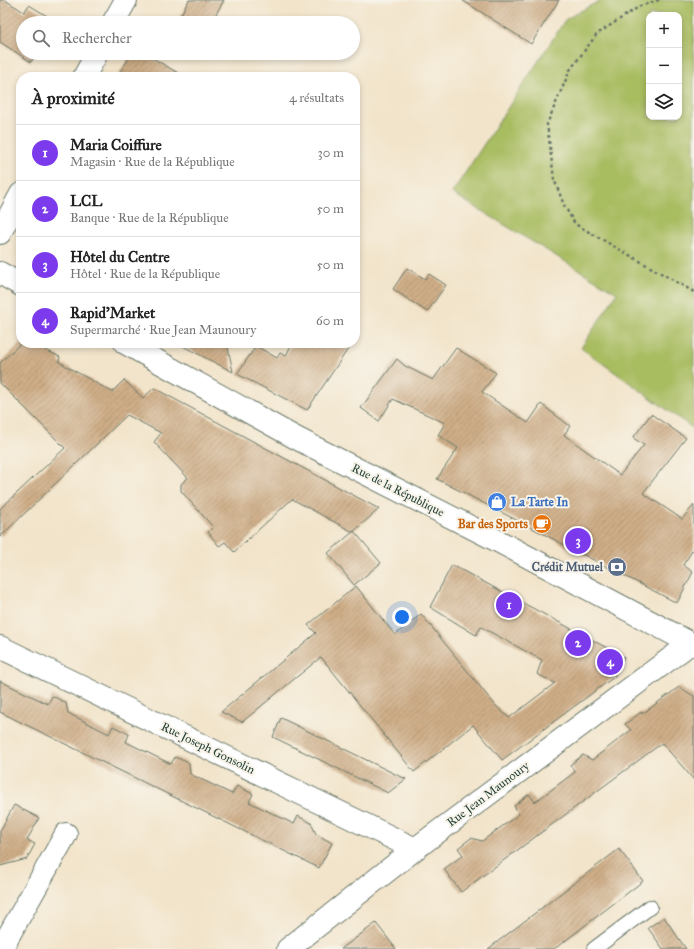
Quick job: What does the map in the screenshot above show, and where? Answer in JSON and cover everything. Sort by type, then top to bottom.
[{"type":"street","points":[[117,16],[126,0]]},
{"type":"street","points":[[87,72],[93,60]]},
{"type":"street","points":[[0,233],[16,203]]},
{"type":"street","points":[[0,273],[16,282]]},
{"type":"street","name":"Rue de la République","points":[[134,348],[294,437],[498,541],[692,644]]},
{"type":"street","name":"Rue Jean Maunoury","points":[[288,949],[415,849],[692,644]]},
{"type":"street","name":"Rue Joseph Gonsolin","points":[[0,647],[415,849]]},
{"type":"street","points":[[1,949],[66,834]]},
{"type":"lane","points":[[594,949],[650,907]]},
{"type":"path","points":[[659,0],[640,6],[597,34],[570,70],[547,124],[554,179],[564,205],[575,224],[694,292]]},
{"type":"green space","points":[[601,0],[694,0],[694,429],[581,348],[617,293],[452,193],[566,19]]},
{"type":"building","points":[[0,0],[5,0],[24,12],[29,5],[47,16],[16,16],[16,52],[0,42]]},
{"type":"building","points":[[189,0],[224,0],[215,16],[180,16]]},
{"type":"building","points":[[462,0],[559,0],[531,44]]},
{"type":"building","points":[[128,60],[156,60],[176,72],[120,72]]},
{"type":"building","points":[[407,268],[425,279],[429,274],[446,285],[427,312],[393,289]]},
{"type":"building","points":[[16,348],[41,348],[60,357],[59,362],[112,392],[124,380],[143,398],[154,388],[379,509],[353,532],[292,499],[234,552],[225,542],[219,546],[208,532],[213,527],[181,491],[181,484],[188,478],[154,442],[161,433],[127,415],[0,537],[0,509],[65,448],[0,383],[0,363]]},
{"type":"building","points":[[187,348],[228,348],[233,372]]},
{"type":"building","points":[[255,348],[260,348],[277,358],[280,353],[286,356],[290,348],[349,348],[307,410],[237,374]]},
{"type":"building","points":[[456,348],[496,373],[482,392],[528,423],[541,404],[570,426],[564,435],[620,475],[644,445],[633,438],[651,414],[686,438],[643,493],[682,519],[694,505],[694,548],[683,565],[693,572],[677,603],[437,479],[458,448],[438,435],[445,423],[393,399],[379,421],[361,408],[397,359],[405,366],[433,380]]},
{"type":"building","points":[[354,531],[381,563],[354,585],[328,553]]},
{"type":"building","points":[[452,565],[624,657],[614,677],[502,760],[473,725],[414,772],[321,657],[242,722],[221,712],[316,633],[308,625],[356,586],[395,635],[421,614],[495,705],[509,718],[555,683],[537,674],[542,660],[481,627],[476,635],[430,607]]},
{"type":"building","points":[[0,681],[48,704],[52,696],[66,703],[68,713],[109,734],[113,726],[129,734],[126,742],[171,764],[175,757],[189,763],[190,774],[232,794],[237,786],[253,794],[249,802],[294,824],[298,816],[311,823],[316,834],[332,843],[319,868],[0,712]]},
{"type":"building","points":[[679,687],[694,696],[694,780],[662,743],[461,892],[444,869],[463,855],[458,848],[471,838],[482,841],[519,814],[514,806],[529,794],[535,802],[575,772],[570,765],[583,755],[592,760],[631,730],[625,724],[641,712],[642,714]]},
{"type":"building","points":[[281,718],[406,779],[388,793],[273,737]]},
{"type":"building","points":[[14,805],[39,818],[27,840],[35,844],[27,859],[0,866],[0,831]]},
{"type":"building","points":[[619,849],[643,881],[565,941],[554,949],[488,949]]},
{"type":"building","points":[[664,917],[686,949],[663,949],[648,928]]},
{"type":"building","points":[[376,923],[396,949],[341,949]]},
{"type":"place","name":"La Tarte In","points":[[497,502]]},
{"type":"place","name":"Bar des Sports","points":[[542,524]]},
{"type":"place","name":"Hôtel du Centre","points":[[578,541]]},
{"type":"place","name":"Crédit Mutuel","points":[[617,567]]},
{"type":"place","name":"Maria Coiffure","points":[[509,605]]},
{"type":"place","name":"LCL","points":[[578,643]]},
{"type":"place","name":"Rapid'Market","points":[[610,662]]}]
